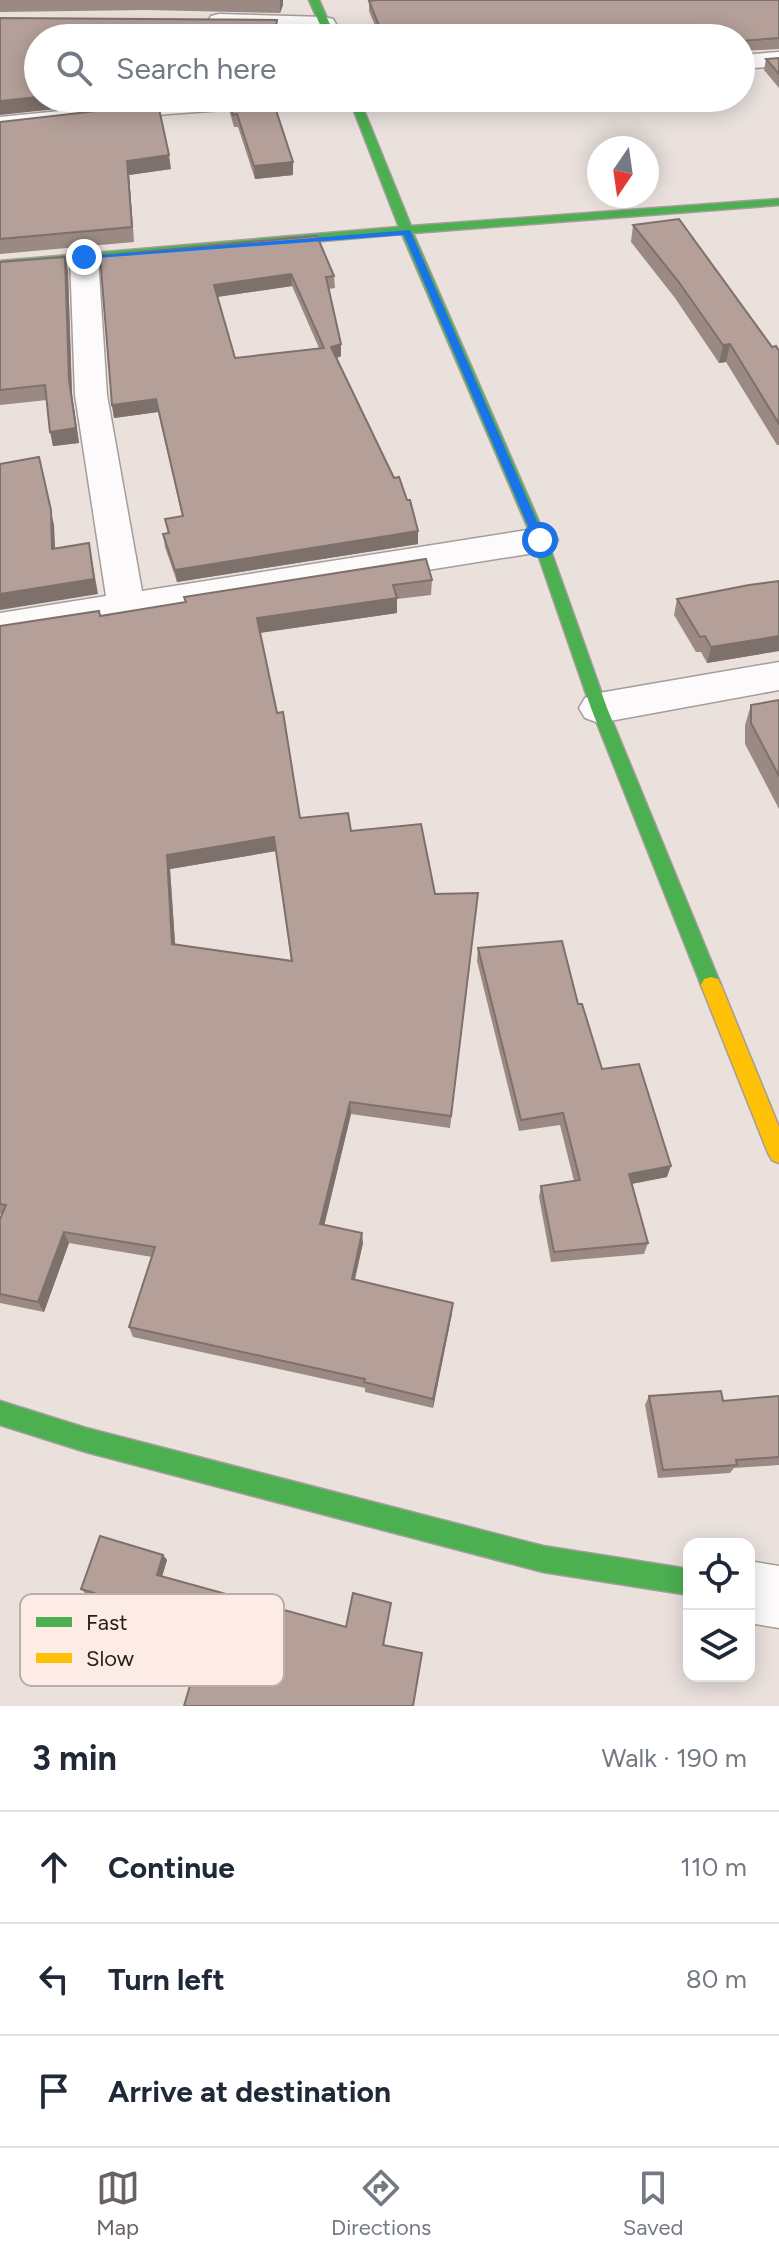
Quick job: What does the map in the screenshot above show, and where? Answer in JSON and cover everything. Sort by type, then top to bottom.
[{"type":"street","points":[[314,0],[325,24]]},
{"type":"street","points":[[192,21],[233,24]]},
{"type":"street","points":[[755,61],[779,59]]},
{"type":"street","points":[[0,125],[121,112]]},
{"type":"street","points":[[360,112],[407,232],[540,540],[599,708],[768,1104],[779,1153]]},
{"type":"street","points":[[0,265],[779,202]]},
{"type":"street","points":[[84,257],[91,395],[126,606]]},
{"type":"street","points":[[0,626],[540,540]]},
{"type":"street","points":[[599,708],[779,676]]},
{"type":"street","points":[[0,1413],[86,1440],[543,1559],[683,1581]]},
{"type":"street","points":[[755,1593],[779,1597]]},
{"type":"building","points":[[779,0],[779,38],[755,40],[755,24],[378,24],[369,1]]},
{"type":"building","points":[[0,18],[277,20],[276,24],[24,24],[24,98],[0,101]]},
{"type":"building","points":[[779,58],[779,74],[766,59]]},
{"type":"building","points":[[88,112],[160,112],[169,155],[127,161],[132,227],[0,239],[0,122]]},
{"type":"building","points":[[232,112],[277,112],[293,162],[254,166],[237,114],[233,115]]},
{"type":"building","points":[[679,219],[772,347],[776,346],[779,351],[779,424],[730,344],[723,345],[633,225]]},
{"type":"building","points":[[317,236],[334,276],[326,277],[341,344],[331,347],[394,478],[399,477],[407,500],[410,500],[418,531],[175,570],[163,534],[169,533],[165,519],[183,516],[156,399],[112,405],[100,256]],"holes":[[[291,274],[324,348],[235,358],[214,285]]]},
{"type":"building","points":[[65,257],[69,380],[76,428],[50,432],[45,385],[0,390],[0,262]]},
{"type":"building","points":[[39,457],[51,510],[52,549],[89,543],[94,579],[0,594],[0,464]]},
{"type":"building","points":[[426,559],[432,580],[393,585],[397,598],[257,618],[277,713],[283,712],[300,818],[348,813],[351,831],[421,824],[435,894],[478,893],[451,1116],[350,1102],[320,1224],[362,1233],[352,1279],[453,1303],[433,1399],[364,1382],[365,1379],[129,1327],[155,1247],[64,1232],[38,1302],[0,1294],[0,1219],[6,1205],[0,1204],[0,626],[99,611],[100,616],[186,602],[184,597]],"holes":[[[274,837],[292,961],[172,944],[167,855]]]},
{"type":"building","points":[[779,581],[779,636],[711,647],[705,636],[700,637],[677,599],[749,585]]},
{"type":"building","points":[[779,700],[779,776],[751,723],[751,705]]},
{"type":"building","points":[[562,941],[578,1004],[582,1004],[602,1069],[639,1064],[671,1166],[629,1174],[648,1243],[554,1252],[541,1186],[580,1180],[563,1113],[521,1120],[478,948]]},
{"type":"building","points":[[721,1391],[723,1401],[779,1396],[779,1457],[736,1460],[737,1465],[663,1470],[649,1396]]},
{"type":"building","points":[[100,1536],[163,1555],[157,1575],[226,1594],[97,1594],[81,1589]]},
{"type":"building","points":[[353,1593],[391,1603],[383,1645],[422,1653],[413,1706],[184,1706],[190,1686],[284,1686],[284,1610],[346,1627]]},
{"type":"traffic: fast","points":[[314,0],[325,24]]},
{"type":"traffic: fast","points":[[360,112],[407,232],[540,540],[599,708],[711,985]]},
{"type":"traffic: fast","points":[[0,265],[212,245],[779,202]]},
{"type":"traffic: fast","points":[[0,1413],[86,1440],[543,1559],[683,1581]]},
{"type":"traffic: slow","points":[[711,985],[779,1153]]},
{"type":"route","points":[[84,257],[407,232],[540,540]]}]
